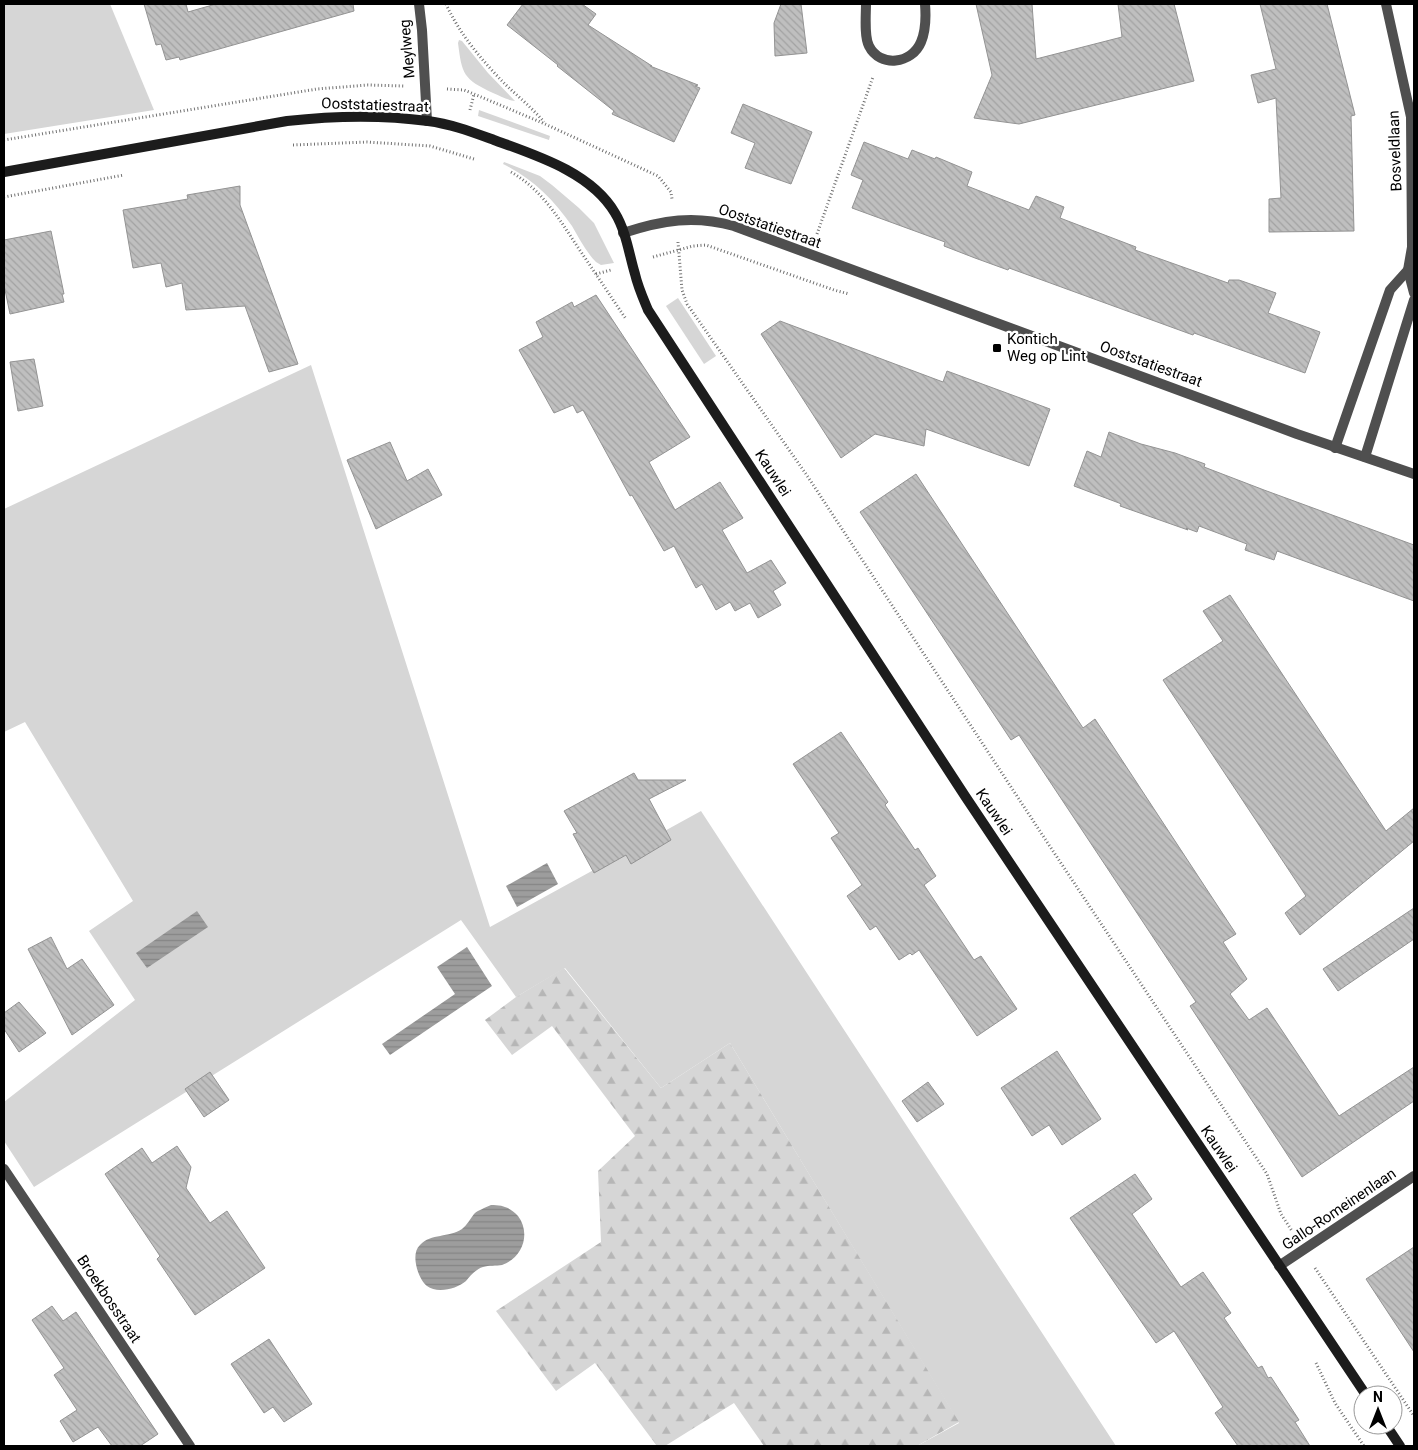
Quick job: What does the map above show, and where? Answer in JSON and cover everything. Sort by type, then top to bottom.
[{"type":"street","name":"Meylweg","points":[[418,4],[426,88],[427,121]]},
{"type":"street","points":[[866,4],[868,45],[876,57],[888,61],[900,60],[911,55],[921,44],[925,27],[925,4]]},
{"type":"street","name":"Bosveldlaan","points":[[1386,4],[1412,117],[1412,247],[1408,270],[1414,293]]},
{"type":"street","name":"Ooststatiestraat","points":[[4,172],[287,121],[353,117],[427,121],[456,126],[540,156],[567,170],[603,196],[616,213],[624,233],[649,225],[676,220],[715,220],[1335,448],[1414,474]]},
{"type":"street","name":"Kauwlei","points":[[624,233],[635,275],[648,310],[965,796],[1359,1385]]},
{"type":"street","points":[[1335,448],[1390,290],[1408,270]]},
{"type":"street","points":[[1365,457],[1414,300]]},
{"type":"street","name":"Broekbosstraat","points":[[4,1169],[190,1446]]},
{"type":"street","name":"Gallo-Romeinenlaan","points":[[1279,1266],[1414,1176]]},
{"type":"street","points":[[1393,1435],[1400,1446]]},
{"type":"path","points":[[446,4],[477,53],[545,124]]},
{"type":"path","points":[[809,254],[880,58]]},
{"type":"path","points":[[4,140],[317,89],[368,85],[464,90],[545,124],[658,176],[671,192],[676,220]]},
{"type":"path","points":[[287,145],[367,142],[430,146],[479,160]]},
{"type":"path","points":[[504,168],[524,179],[544,198],[596,274]]},
{"type":"path","points":[[4,198],[124,175]]},
{"type":"path","points":[[679,249],[682,290],[687,304],[806,474],[1262,1166],[1267,1174],[1281,1214],[1414,1416]]},
{"type":"green space","points":[[4,4],[110,4],[154,110],[4,134]]},
{"type":"green space","points":[[459,40],[462,41],[488,73],[515,101],[493,93],[475,84],[470,79],[463,69],[461,62]]},
{"type":"green space","points":[[479,110],[550,136],[549,140],[478,116]]},
{"type":"green space","points":[[504,162],[540,176],[579,208],[594,223],[614,263],[601,265],[596,262],[572,226],[550,198],[524,176],[503,164]]},
{"type":"green space","points":[[678,298],[716,356],[704,364],[666,306]]},
{"type":"green space","points":[[311,365],[490,927],[701,811],[1116,1446],[917,1446],[959,1423],[730,1043],[661,1088],[565,968],[516,997],[461,920],[34,1187],[4,1141],[4,1102],[135,1000],[89,931],[133,901],[25,722],[4,732],[4,509]]},
{"type":"green space","points":[[564,968],[661,1088],[730,1043],[959,1422],[917,1446],[764,1446],[734,1403],[665,1446],[657,1446],[595,1363],[556,1391],[496,1311],[601,1242],[598,1171],[635,1136],[552,1026],[512,1055],[485,1020],[516,997]]},
{"type":"shaded area","points":[[547,863],[558,884],[517,907],[506,886]]},
{"type":"shaded area","points":[[197,911],[208,927],[147,968],[136,953]]},
{"type":"shaded area","points":[[467,947],[492,986],[390,1055],[382,1044],[455,994],[437,967]]},
{"type":"shaded area","points":[[491,1205],[502,1206],[518,1216],[524,1230],[523,1244],[520,1251],[509,1262],[502,1265],[480,1268],[462,1284],[452,1288],[436,1290],[427,1286],[416,1266],[416,1254],[420,1245],[429,1239],[457,1232],[465,1226],[474,1214]]},
{"type":"building","points":[[144,4],[186,4],[188,12],[216,4],[353,4],[354,11],[180,60],[179,57],[166,60],[161,44],[156,45]]},
{"type":"building","points":[[523,4],[582,4],[596,14],[588,25],[652,66],[650,66],[698,85],[695,86],[700,88],[674,142],[612,114],[614,111],[507,25]]},
{"type":"building","points":[[781,4],[801,4],[807,53],[775,56],[774,23]]},
{"type":"building","points":[[976,4],[1032,4],[1036,59],[1122,37],[1118,4],[1174,4],[1194,81],[1019,124],[974,118],[992,75]]},
{"type":"building","points":[[1260,4],[1327,4],[1355,115],[1351,116],[1354,231],[1269,232],[1269,199],[1281,198],[1276,98],[1258,103],[1251,75],[1276,69]]},
{"type":"building","points":[[743,104],[812,132],[791,184],[745,168],[755,143],[731,133]]},
{"type":"building","points":[[864,142],[908,159],[912,150],[935,159],[936,157],[972,172],[967,186],[1029,210],[1036,196],[1064,207],[1060,218],[1136,247],[1135,250],[1228,283],[1229,280],[1239,280],[1276,293],[1268,313],[1320,332],[1305,373],[1194,333],[1193,335],[1009,268],[1008,270],[975,258],[944,246],[945,242],[852,208],[863,180],[851,175]]},
{"type":"building","points":[[240,186],[240,205],[298,364],[269,372],[245,306],[186,310],[182,283],[166,287],[161,263],[133,268],[123,210],[188,199],[187,195]]},
{"type":"building","points":[[51,231],[64,302],[10,314],[4,285],[4,240]]},
{"type":"building","points":[[596,295],[690,437],[649,462],[675,510],[720,482],[743,518],[722,530],[747,573],[771,560],[786,583],[773,591],[781,605],[758,618],[750,603],[735,611],[730,602],[716,610],[702,584],[696,588],[674,546],[664,551],[632,495],[630,496],[583,410],[577,413],[573,405],[554,413],[519,350],[543,337],[536,322],[572,302],[574,307]]},
{"type":"building","points":[[780,321],[943,382],[947,371],[1050,409],[1029,466],[926,429],[924,446],[875,434],[841,458],[761,334]]},
{"type":"building","points":[[34,359],[43,406],[18,411],[10,362]]},
{"type":"building","points":[[1109,432],[1205,464],[1204,467],[1414,545],[1414,601],[1277,551],[1274,560],[1245,550],[1247,544],[1199,526],[1197,532],[1186,528],[1188,530],[1120,506],[1121,504],[1119,503],[1074,486],[1087,451],[1101,457]]},
{"type":"building","points":[[390,442],[407,481],[428,469],[442,495],[376,529],[347,460]]},
{"type":"building","points":[[916,474],[1083,728],[1095,719],[1236,934],[1223,942],[1247,979],[1230,994],[1249,1020],[1267,1008],[1339,1116],[1414,1067],[1414,1101],[1302,1177],[1190,1006],[1196,1002],[1019,735],[1011,740],[860,512]]},
{"type":"building","points":[[1230,595],[1386,831],[1414,808],[1414,841],[1300,935],[1285,913],[1306,896],[1163,680],[1223,641],[1203,611]]},
{"type":"building","points":[[841,732],[888,802],[885,805],[915,850],[918,848],[936,876],[924,885],[974,960],[981,956],[1017,1009],[977,1036],[919,950],[899,960],[876,926],[870,930],[847,896],[862,885],[831,838],[839,833],[793,764]]},
{"type":"building","points":[[634,773],[638,780],[686,780],[649,799],[671,840],[631,864],[626,855],[594,873],[573,834],[577,833],[564,811]]},
{"type":"building","points":[[1414,908],[1414,939],[1338,991],[1323,969]]},
{"type":"building","points":[[51,937],[67,969],[82,959],[114,1005],[72,1035],[28,949]]},
{"type":"building","points":[[19,1002],[46,1033],[19,1052],[4,1029],[4,1013]]},
{"type":"building","points":[[1057,1051],[1101,1119],[1062,1145],[1049,1125],[1032,1136],[1001,1088]]},
{"type":"building","points":[[210,1072],[229,1100],[204,1117],[185,1089]]},
{"type":"building","points":[[928,1082],[944,1104],[917,1122],[902,1101]]},
{"type":"building","points":[[177,1146],[191,1167],[186,1188],[210,1223],[227,1211],[265,1268],[195,1315],[157,1259],[160,1256],[105,1174],[142,1148],[152,1163]]},
{"type":"building","points":[[1135,1174],[1152,1199],[1132,1214],[1181,1287],[1203,1272],[1231,1313],[1224,1318],[1258,1368],[1262,1366],[1268,1378],[1271,1377],[1299,1420],[1295,1422],[1310,1446],[1238,1446],[1215,1413],[1223,1407],[1174,1331],[1156,1343],[1070,1218]]},
{"type":"building","points":[[1414,1247],[1414,1352],[1366,1279]]},
{"type":"building","points":[[52,1306],[63,1321],[76,1312],[158,1434],[140,1446],[112,1446],[98,1427],[73,1442],[60,1421],[77,1410],[54,1375],[64,1368],[32,1320]]},
{"type":"building","points":[[269,1339],[312,1404],[284,1422],[273,1407],[264,1413],[231,1364]]},
{"type":"place","name":"Kontich Weg op Lint","points":[[997,348]]}]
